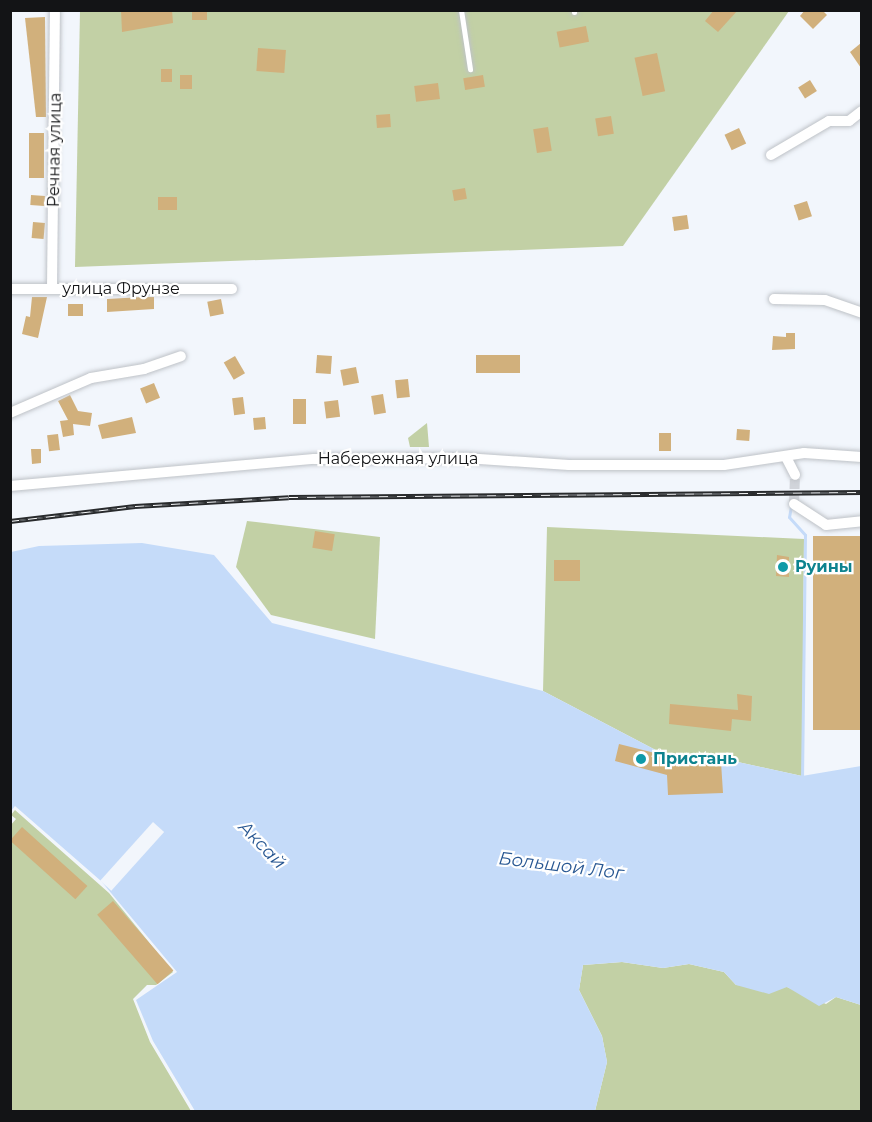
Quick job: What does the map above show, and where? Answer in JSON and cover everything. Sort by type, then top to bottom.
[{"type":"street","name":"Речная улица","points":[[52,289],[57,117],[55,10]]},
{"type":"street","points":[[771,155],[830,121],[849,121],[861,111]]},
{"type":"street","name":"улица Фрунзе","points":[[10,289],[232,289]]},
{"type":"street","points":[[774,299],[825,300],[861,313]]},
{"type":"street","points":[[10,413],[90,378],[144,369],[181,356]]},
{"type":"street","name":"Набережная улица","points":[[10,486],[314,459],[465,458],[569,465],[724,465],[804,453],[861,457]]},
{"type":"street","points":[[786,457],[795,475]]},
{"type":"street","points":[[794,504],[826,525],[861,521]]},
{"type":"lane","points":[[460,10],[470,69]]},
{"type":"green space","points":[[80,11],[789,11],[623,246],[75,267]]},
{"type":"green space","points":[[427,423],[429,447],[410,447],[408,438]]},
{"type":"green space","points":[[247,521],[380,537],[375,639],[271,615],[236,567]]},
{"type":"green space","points":[[547,527],[804,539],[802,776],[724,759],[669,757],[543,691]]},
{"type":"green space","points":[[15,810],[109,893],[173,972],[156,985],[147,985],[133,999],[150,1042],[191,1111],[11,1111],[10,826],[16,819],[11,815]]},
{"type":"green space","points":[[622,962],[663,968],[689,964],[724,972],[736,985],[787,987],[826,1004],[836,997],[861,1005],[861,1111],[595,1111],[607,1062],[602,1036],[579,990],[583,965]]},
{"type":"water","points":[[142,543],[214,555],[272,623],[543,691],[669,757],[724,759],[802,776],[861,766],[861,1005],[836,997],[819,1006],[787,987],[769,994],[736,985],[724,972],[689,964],[663,968],[622,962],[583,965],[579,990],[602,1036],[607,1062],[595,1111],[195,1111],[153,1041],[136,1000],[177,972],[101,881],[15,806],[11,811],[11,552],[39,546]]},
{"type":"pier","points":[[153,822],[164,832],[111,891],[100,881]]},
{"type":"building","points":[[121,10],[172,10],[173,23],[122,32]]},
{"type":"building","points":[[192,10],[207,10],[207,20],[192,20]]},
{"type":"building","points":[[714,10],[738,10],[718,32],[705,21]]},
{"type":"building","points":[[805,10],[822,10],[827,15],[813,29],[800,16]]},
{"type":"building","points":[[45,17],[46,117],[36,117],[25,18]]},
{"type":"building","points":[[586,26],[589,42],[560,47],[557,32]]},
{"type":"building","points":[[861,43],[861,68],[850,52]]},
{"type":"building","points":[[258,48],[286,50],[284,73],[256,71]]},
{"type":"building","points":[[657,53],[665,91],[643,96],[635,58]]},
{"type":"building","points":[[161,69],[172,69],[172,82],[161,82]]},
{"type":"building","points":[[180,75],[192,75],[192,89],[180,89]]},
{"type":"building","points":[[483,75],[485,87],[465,90],[463,78]]},
{"type":"building","points":[[810,80],[817,91],[805,98],[798,87]]},
{"type":"building","points":[[438,83],[440,99],[416,102],[414,86]]},
{"type":"building","points":[[390,114],[391,127],[377,128],[376,115]]},
{"type":"building","points":[[611,116],[614,134],[598,136],[595,119]]},
{"type":"building","points":[[548,127],[552,151],[537,153],[533,129]]},
{"type":"building","points":[[739,128],[746,143],[732,150],[724,135]]},
{"type":"building","points":[[29,133],[44,133],[44,178],[29,178]]},
{"type":"building","points":[[465,188],[467,199],[454,201],[452,190]]},
{"type":"building","points":[[31,195],[45,196],[44,206],[30,205]]},
{"type":"building","points":[[158,197],[177,197],[177,210],[158,210]]},
{"type":"building","points":[[807,201],[812,216],[799,221],[794,205]]},
{"type":"building","points":[[687,215],[689,229],[674,231],[672,217]]},
{"type":"building","points":[[33,222],[45,223],[44,239],[32,238]]},
{"type":"building","points":[[32,297],[47,297],[38,338],[22,334],[26,316],[30,317]]},
{"type":"building","points":[[154,297],[154,309],[107,312],[107,299]]},
{"type":"building","points":[[221,299],[224,314],[210,316],[207,302]]},
{"type":"building","points":[[68,304],[83,304],[83,316],[68,316]]},
{"type":"building","points":[[786,333],[795,333],[795,349],[772,350],[773,336],[786,337]]},
{"type":"building","points":[[317,355],[332,356],[331,374],[316,373]]},
{"type":"building","points":[[476,355],[520,355],[520,373],[476,373]]},
{"type":"building","points":[[235,356],[245,373],[234,380],[224,362]]},
{"type":"building","points":[[356,367],[359,383],[343,386],[340,370]]},
{"type":"building","points":[[408,379],[410,397],[397,398],[395,380]]},
{"type":"building","points":[[154,383],[160,398],[146,403],[140,389]]},
{"type":"building","points":[[383,394],[386,413],[374,415],[371,396]]},
{"type":"building","points":[[70,395],[78,411],[92,413],[90,426],[73,424],[74,435],[63,437],[60,421],[68,420],[58,401]]},
{"type":"building","points":[[243,397],[245,414],[234,415],[232,398]]},
{"type":"building","points":[[293,399],[306,399],[306,424],[293,424]]},
{"type":"building","points":[[338,400],[340,417],[326,419],[324,402]]},
{"type":"building","points":[[132,417],[136,433],[102,439],[98,425]]},
{"type":"building","points":[[265,417],[266,429],[254,430],[253,418]]},
{"type":"building","points":[[737,429],[750,430],[749,441],[736,440]]},
{"type":"building","points":[[659,433],[671,433],[671,451],[659,451]]},
{"type":"building","points":[[58,434],[60,450],[49,451],[47,435]]},
{"type":"building","points":[[31,449],[41,449],[41,463],[32,464]]},
{"type":"building","points":[[315,531],[335,534],[332,551],[312,548]]},
{"type":"building","points":[[813,536],[861,536],[861,730],[813,730]]},
{"type":"building","name":"Руины","points":[[777,555],[789,557],[789,577],[776,576]]},
{"type":"building","points":[[554,560],[580,560],[580,581],[554,581]]},
{"type":"building","points":[[737,694],[752,696],[751,721],[732,719],[731,731],[669,724],[670,704],[738,710]]},
{"type":"building","points":[[619,744],[667,756],[666,764],[721,762],[723,793],[668,795],[667,775],[615,761]]},
{"type":"building","points":[[22,827],[87,886],[75,899],[10,840]]},
{"type":"building","points":[[113,901],[173,970],[158,984],[97,915]]},
{"type":"waterway","points":[[791,506],[789,517],[805,535],[802,776]]},
{"type":"tunnel","points":[[794,504],[795,475]]},
{"type":"railway","points":[[10,521],[135,506],[289,497],[862,492]]},
{"type":"place","name":"Руины","points":[[783,567]]},
{"type":"place","name":"Пристань","points":[[641,759]]},
{"type":"water label","name":"Аксай","points":[[262,845]]},
{"type":"water label","name":"Большой Лог","points":[[561,866]]}]
